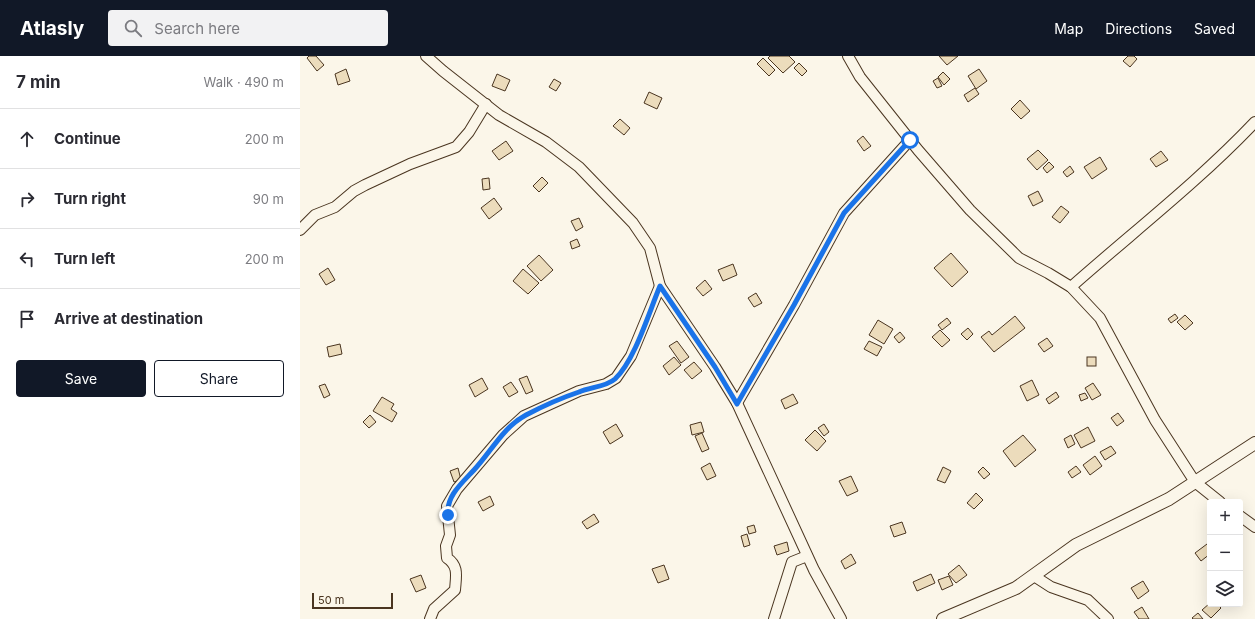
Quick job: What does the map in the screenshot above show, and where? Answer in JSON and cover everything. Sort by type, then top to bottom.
[{"type":"street","points":[[426,56],[499,115],[546,142],[579,167],[633,223],[650,248],[660,286],[715,367],[737,404],[807,556],[841,619]]},
{"type":"street","points":[[848,56],[860,77],[942,180],[1019,258],[1048,272],[1072,287],[1100,318],[1155,420],[1195,482],[1216,499]]},
{"type":"street","points":[[300,230],[315,215],[335,207],[364,185],[410,164],[456,147],[469,132],[486,104]]},
{"type":"street","points":[[1072,287],[1190,185],[1229,149],[1255,122]]},
{"type":"street","points":[[737,404],[794,305],[844,213],[910,140]]},
{"type":"street","points":[[430,619],[434,609],[455,590],[455,565],[452,560],[447,558],[446,552],[450,535],[447,506],[457,489],[502,435],[524,416],[579,391],[606,384],[616,378],[631,356],[660,286]]},
{"type":"street","points":[[943,619],[1016,588],[1076,545],[1170,499],[1255,443]]},
{"type":"street","points":[[1243,518],[1255,527]]},
{"type":"street","points":[[774,619],[792,562],[807,556]]},
{"type":"street","points":[[1034,576],[1052,587],[1088,600],[1108,619]]},
{"type":"building","points":[[309,56],[316,56],[324,65],[317,71],[307,58]]},
{"type":"building","points":[[770,56],[789,56],[795,62],[783,73],[768,58]]},
{"type":"building","points":[[939,56],[958,56],[947,65]]},
{"type":"building","points":[[1128,56],[1134,56],[1137,59],[1130,67],[1123,61]]},
{"type":"building","points":[[763,58],[775,70],[769,76],[757,64]]},
{"type":"building","points":[[799,63],[807,71],[802,76],[794,68]]},
{"type":"building","points":[[346,69],[350,81],[338,85],[335,74]]},
{"type":"building","points":[[979,69],[987,81],[976,89],[968,76]]},
{"type":"building","points":[[943,72],[950,79],[944,85],[938,77]]},
{"type":"building","points":[[497,74],[510,80],[505,91],[492,86]]},
{"type":"building","points":[[938,78],[942,86],[937,88],[933,81]]},
{"type":"building","points":[[554,79],[561,83],[556,91],[549,87]]},
{"type":"building","points":[[975,88],[979,94],[968,102],[964,95]]},
{"type":"building","points":[[649,92],[662,98],[657,109],[644,103]]},
{"type":"building","points":[[1020,100],[1030,111],[1021,119],[1011,109]]},
{"type":"building","points":[[620,119],[630,128],[624,135],[613,126]]},
{"type":"building","points":[[863,136],[871,146],[864,151],[857,141]]},
{"type":"building","points":[[506,141],[513,151],[499,160],[492,151]]},
{"type":"building","points":[[1038,150],[1048,160],[1037,170],[1027,159]]},
{"type":"building","points":[[1161,151],[1168,160],[1156,167],[1150,159]]},
{"type":"building","points":[[1100,157],[1107,169],[1092,179],[1084,167]]},
{"type":"building","points":[[1049,162],[1054,167],[1047,173],[1043,168]]},
{"type":"building","points":[[1070,166],[1074,172],[1067,177],[1063,172]]},
{"type":"building","points":[[542,177],[548,183],[539,192],[533,186]]},
{"type":"building","points":[[489,178],[490,189],[483,190],[482,179]]},
{"type":"building","points":[[1038,191],[1043,201],[1033,206],[1028,196]]},
{"type":"building","points":[[494,198],[502,209],[489,219],[481,208]]},
{"type":"building","points":[[1061,206],[1069,212],[1060,223],[1052,217]]},
{"type":"building","points":[[579,218],[583,227],[576,231],[571,221]]},
{"type":"building","points":[[577,239],[580,246],[572,249],[570,242]]},
{"type":"building","points":[[951,253],[968,272],[952,287],[934,268]]},
{"type":"building","points":[[539,255],[553,270],[541,281],[527,266]]},
{"type":"building","points":[[733,264],[737,275],[723,281],[718,270]]},
{"type":"building","points":[[328,268],[335,280],[326,285],[319,274]]},
{"type":"building","points":[[523,269],[539,283],[528,294],[513,281]]},
{"type":"building","points":[[705,280],[712,289],[703,296],[696,288]]},
{"type":"building","points":[[756,293],[762,303],[754,307],[748,298]]},
{"type":"building","points":[[1175,314],[1178,318],[1171,323],[1168,319]]},
{"type":"building","points":[[1185,315],[1193,323],[1185,330],[1177,322]]},
{"type":"building","points":[[1015,316],[1025,328],[994,352],[981,337],[989,331],[992,335]]},
{"type":"building","points":[[947,318],[951,323],[942,330],[938,325]]},
{"type":"building","points":[[878,320],[893,329],[884,344],[869,335]]},
{"type":"building","points":[[968,328],[973,334],[967,340],[961,334]]},
{"type":"building","points":[[940,330],[950,340],[942,347],[932,337]]},
{"type":"building","points":[[900,332],[905,338],[899,343],[894,337]]},
{"type":"building","points":[[1047,338],[1053,346],[1044,352],[1038,344]]},
{"type":"building","points":[[677,341],[689,357],[681,363],[669,346]]},
{"type":"building","points":[[869,341],[882,347],[877,356],[864,349]]},
{"type":"building","points":[[340,344],[342,354],[329,357],[327,347]]},
{"type":"building","points":[[674,357],[681,365],[669,375],[663,366]]},
{"type":"building","points":[[1087,357],[1096,357],[1096,366],[1087,366]]},
{"type":"building","points":[[694,362],[702,371],[692,379],[684,370]]},
{"type":"building","points":[[527,376],[533,391],[526,394],[519,379]]},
{"type":"building","points":[[482,378],[488,389],[475,397],[469,385]]},
{"type":"building","points":[[1032,380],[1039,395],[1027,401],[1020,386]]},
{"type":"building","points":[[511,382],[518,392],[509,397],[503,387]]},
{"type":"building","points":[[1093,383],[1101,395],[1092,400],[1085,388]]},
{"type":"building","points":[[325,384],[330,395],[324,398],[319,386]]},
{"type":"building","points":[[1056,392],[1059,397],[1049,404],[1046,399]]},
{"type":"building","points":[[1085,393],[1088,398],[1081,401],[1079,395]]},
{"type":"building","points":[[793,394],[798,403],[785,409],[781,400]]},
{"type":"building","points":[[382,397],[394,404],[391,409],[397,413],[392,422],[373,411]]},
{"type":"building","points":[[1118,413],[1124,421],[1117,426],[1111,418]]},
{"type":"building","points":[[370,415],[376,422],[369,428],[363,422]]},
{"type":"building","points":[[701,422],[704,432],[692,435],[690,425]]},
{"type":"building","points":[[616,424],[623,436],[610,444],[603,432]]},
{"type":"building","points":[[824,424],[829,432],[824,436],[818,428]]},
{"type":"building","points":[[1088,427],[1095,441],[1081,448],[1074,435]]},
{"type":"building","points":[[815,430],[826,441],[817,451],[805,440]]},
{"type":"building","points":[[702,433],[709,449],[702,452],[695,436]]},
{"type":"building","points":[[1023,435],[1036,450],[1015,467],[1003,451]]},
{"type":"building","points":[[1071,435],[1075,444],[1068,448],[1064,439]]},
{"type":"building","points":[[1111,446],[1116,453],[1105,460],[1100,452]]},
{"type":"building","points":[[1095,456],[1102,466],[1090,475],[1083,465]]},
{"type":"building","points":[[710,463],[716,476],[707,480],[701,468]]},
{"type":"building","points":[[1076,466],[1081,472],[1072,478],[1068,472]]},
{"type":"building","points":[[943,467],[951,471],[945,483],[937,480]]},
{"type":"building","points":[[983,467],[990,474],[984,479],[978,472]]},
{"type":"building","points":[[458,468],[461,480],[454,482],[450,471]]},
{"type":"building","points":[[851,476],[858,491],[847,496],[839,481]]},
{"type":"building","points":[[976,493],[983,500],[974,509],[967,503]]},
{"type":"building","points":[[490,496],[494,505],[483,511],[478,502]]},
{"type":"building","points":[[594,514],[599,522],[587,529],[582,522]]},
{"type":"building","points":[[902,522],[906,533],[894,537],[890,526]]},
{"type":"building","points":[[754,525],[756,532],[749,534],[747,527]]},
{"type":"building","points":[[747,534],[750,545],[744,547],[741,536]]},
{"type":"building","points":[[787,542],[789,551],[777,555],[774,546]]},
{"type":"building","points":[[1207,544],[1207,556],[1201,561],[1195,553]]},
{"type":"building","points":[[851,554],[856,563],[845,569],[841,561]]},
{"type":"building","points":[[664,565],[669,579],[658,583],[652,569]]},
{"type":"building","points":[[959,565],[967,575],[956,583],[948,574]]},
{"type":"building","points":[[931,574],[935,583],[917,591],[913,582]]},
{"type":"building","points":[[421,575],[426,588],[416,592],[410,579]]},
{"type":"building","points":[[949,576],[953,585],[942,590],[938,580]]},
{"type":"building","points":[[1143,581],[1149,591],[1138,599],[1131,588]]},
{"type":"building","points":[[1207,606],[1207,607],[1221,608],[1211,618],[1202,610]]},
{"type":"building","points":[[1142,607],[1149,619],[1139,619],[1134,612]]},
{"type":"building","points":[[1198,613],[1203,619],[1192,618]]},
{"type":"route","points":[[448,515],[447,506],[457,489],[477,467],[502,435],[524,416],[579,391],[612,382],[616,378],[631,356],[660,286],[715,367],[737,404],[794,305],[844,213],[910,140]]}]
